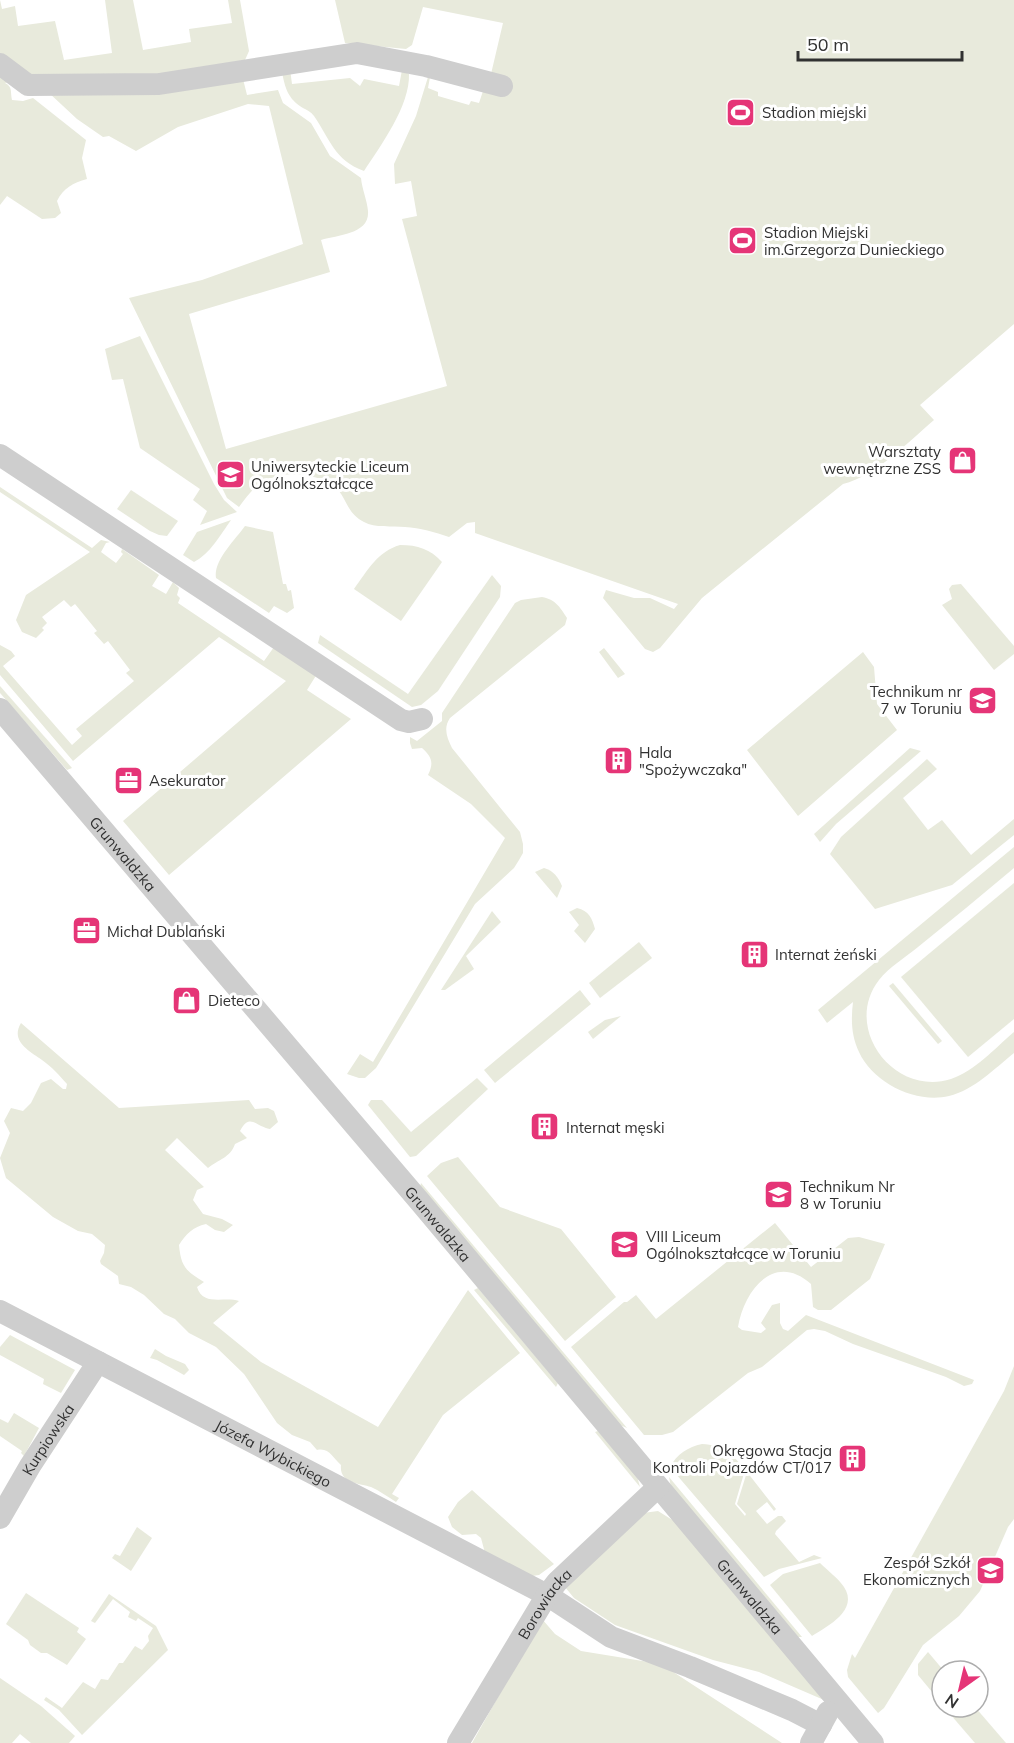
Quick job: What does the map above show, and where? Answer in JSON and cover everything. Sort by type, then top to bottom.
[{"type":"street","points":[[0,64],[28,86],[136,85],[159,84],[357,53],[426,66],[502,86]]},
{"type":"street","points":[[0,455],[401,720],[410,722],[422,718]]},
{"type":"street","name":"Grunwaldzka","points":[[0,709],[415,1196],[873,1743]]},
{"type":"street","name":"Józefa Wybickiego","points":[[0,1311],[547,1595],[611,1637],[792,1710],[816,1734]]},
{"type":"street","name":"Kurpiowska","points":[[0,1518],[30,1466],[98,1362]]},
{"type":"street","name":"Borowiacka","points":[[458,1743],[547,1595],[566,1572],[658,1487]]},
{"type":"street","points":[[816,1734],[836,1698]]},
{"type":"shaded area","points":[[0,0],[2,9],[15,6],[18,26],[55,21],[64,60],[112,53],[105,0],[133,0],[143,50],[191,42],[189,29],[232,23],[228,0],[240,0],[249,51],[245,60],[153,76],[28,75],[0,56]]},
{"type":"shaded area","name":"Stadion Miejski im.Grzegorza Dunieckiego","points":[[335,0],[1014,0],[1014,324],[920,405],[934,420],[879,466],[843,484],[702,598],[660,648],[653,652],[645,649],[603,598],[606,590],[634,598],[650,598],[674,609],[678,604],[475,533],[475,522],[467,523],[449,537],[416,528],[373,525],[364,522],[350,510],[335,487],[312,476],[294,474],[276,476],[264,481],[239,507],[227,498],[129,298],[202,280],[303,244],[269,106],[248,104],[178,127],[136,151],[109,136],[103,137],[77,119],[48,92],[243,79],[247,95],[278,90],[283,103],[311,123],[330,156],[361,178],[368,211],[364,225],[344,235],[321,240],[330,272],[189,314],[226,449],[447,386],[402,219],[417,216],[411,181],[395,184],[394,164],[416,116],[428,77],[430,77],[428,88],[438,92],[438,96],[469,105],[471,101],[479,103],[483,91],[487,91],[503,23],[423,7],[412,45],[406,49],[345,43]]},
{"type":"shaded area","points":[[290,69],[292,84],[350,78],[360,86],[364,79],[399,86],[402,70],[409,74],[405,99],[400,112],[364,171],[339,155],[313,115],[291,97],[282,72]]},
{"type":"shaded area","points":[[0,74],[10,82],[5,83],[10,88],[12,100],[23,101],[33,98],[86,140],[82,158],[87,179],[65,189],[57,201],[61,213],[55,218],[42,219],[7,196],[0,205]]},
{"type":"shaded area","points":[[140,336],[214,484],[224,500],[237,512],[200,525],[207,511],[193,500],[200,489],[140,448],[123,379],[112,380],[105,349]]},
{"type":"shaded area","points":[[0,487],[92,548],[101,540],[110,542],[106,543],[101,552],[116,563],[123,554],[122,549],[159,575],[152,586],[166,594],[173,582],[179,588],[178,603],[264,661],[274,647],[317,674],[307,690],[351,719],[169,875],[123,821],[286,681],[219,637],[73,761],[0,675],[0,645],[15,656],[3,666],[72,745],[82,736],[76,729],[134,681],[126,673],[130,670],[108,641],[104,644],[94,633],[97,631],[75,604],[71,607],[64,600],[42,617],[47,623],[36,638],[22,632],[16,620],[26,595],[90,552],[0,492]]},
{"type":"shaded area","points":[[131,490],[178,521],[167,536],[150,531],[117,509]]},
{"type":"shaded area","points":[[231,520],[215,543],[200,558],[194,562],[183,555],[197,532]]},
{"type":"shaded area","points":[[245,526],[273,532],[283,584],[286,584],[288,591],[291,590],[294,608],[287,613],[274,606],[269,613],[216,578],[221,558]]},
{"type":"shaded area","points":[[400,545],[423,549],[442,562],[401,621],[354,589],[379,557]]},
{"type":"shaded area","points":[[492,575],[501,586],[500,597],[438,691],[421,705],[412,707],[318,643],[320,635],[408,694]]},
{"type":"shaded area","points":[[961,584],[1014,646],[1014,654],[994,670],[942,605],[952,599],[949,589],[952,585]]},
{"type":"shaded area","points":[[542,597],[551,600],[559,607],[567,618],[565,625],[450,718],[446,729],[452,748],[520,832],[523,853],[514,868],[475,904],[376,1068],[365,1078],[347,1074],[360,1054],[373,1062],[505,838],[471,804],[428,775],[431,767],[430,757],[422,748],[412,749],[410,737],[417,741],[442,721],[442,713],[515,603]]},
{"type":"shaded area","points":[[604,648],[625,674],[618,678],[599,652]]},
{"type":"shaded area","points":[[863,652],[874,667],[877,704],[897,730],[798,816],[747,750]]},
{"type":"shaded area","points":[[0,686],[72,768],[67,770],[0,693]]},
{"type":"shaded area","points":[[910,748],[921,751],[836,824],[820,842],[814,834]]},
{"type":"shaded area","points":[[927,759],[937,769],[903,798],[928,830],[942,820],[971,855],[1014,819],[1014,835],[952,885],[875,909],[830,854],[841,837]]},
{"type":"shaded area","points":[[1014,847],[1014,868],[883,975],[869,999],[867,1018],[870,1037],[880,1054],[893,1068],[910,1078],[930,1082],[951,1079],[968,1071],[1014,1032],[1014,1053],[975,1084],[949,1096],[923,1097],[897,1089],[874,1073],[859,1052],[852,1027],[853,1002],[827,1023],[818,1010]]},
{"type":"shaded area","points":[[544,868],[555,875],[562,886],[557,898],[535,872]]},
{"type":"shaded area","points":[[1014,883],[1014,1019],[968,1057],[901,977]]},
{"type":"shaded area","points":[[577,908],[589,916],[595,929],[585,943],[574,931],[579,925],[569,912]]},
{"type":"shaded area","points":[[492,911],[501,922],[466,956],[474,969],[445,990],[441,990]]},
{"type":"shaded area","points":[[639,942],[652,958],[600,998],[589,983]]},
{"type":"shaded area","points":[[893,983],[942,1041],[938,1044],[889,986]]},
{"type":"shaded area","points":[[580,990],[591,1004],[495,1083],[484,1070]]},
{"type":"shaded area","points":[[621,1016],[593,1039],[588,1032],[605,1020]]},
{"type":"shaded area","points":[[21,1023],[119,1108],[249,1100],[255,1109],[268,1108],[274,1111],[278,1122],[270,1129],[254,1122],[247,1122],[240,1131],[247,1138],[235,1144],[227,1155],[208,1168],[177,1138],[165,1150],[204,1187],[197,1190],[193,1200],[203,1214],[222,1219],[233,1225],[224,1232],[215,1230],[206,1224],[197,1227],[179,1245],[180,1252],[186,1268],[204,1282],[197,1287],[204,1297],[239,1301],[213,1323],[261,1362],[378,1427],[468,1290],[520,1353],[443,1415],[392,1494],[399,1498],[396,1502],[371,1487],[347,1479],[343,1476],[341,1465],[325,1450],[317,1450],[310,1442],[292,1435],[277,1423],[244,1374],[216,1347],[189,1333],[144,1295],[131,1287],[119,1284],[118,1276],[101,1264],[105,1245],[92,1234],[78,1231],[53,1217],[6,1178],[0,1158],[10,1133],[4,1121],[11,1108],[23,1111],[31,1103],[41,1083],[51,1079],[63,1089],[66,1089],[67,1084],[49,1065],[22,1045],[18,1035]]},
{"type":"shaded area","points":[[477,1078],[488,1089],[416,1156],[410,1157],[368,1105],[371,1100],[382,1100],[411,1132]]},
{"type":"shaded area","points":[[458,1157],[500,1207],[561,1229],[616,1297],[565,1341],[427,1176],[441,1163]]},
{"type":"shaded area","points":[[421,1183],[627,1428],[620,1425],[420,1187]]},
{"type":"shaded area","points":[[775,1223],[811,1267],[848,1238],[859,1237],[885,1244],[870,1279],[831,1310],[818,1310],[813,1307],[811,1284],[797,1275],[785,1272],[773,1274],[754,1289],[741,1313],[738,1327],[742,1330],[761,1333],[766,1329],[761,1323],[772,1305],[780,1303],[780,1323],[783,1329],[788,1331],[806,1315],[974,1380],[972,1384],[964,1386],[825,1331],[807,1330],[762,1367],[748,1373],[673,1432],[662,1435],[644,1435],[571,1347],[624,1302],[636,1295],[656,1319]]},
{"type":"shaded area","points":[[478,1288],[558,1383],[556,1387],[474,1290]]},
{"type":"shaded area","points":[[10,1335],[75,1370],[61,1393],[43,1384],[44,1379],[0,1355],[0,1347]]},
{"type":"shaded area","points":[[155,1349],[185,1364],[189,1370],[184,1375],[150,1358]]},
{"type":"shaded area","points":[[1014,1366],[1014,1519],[1008,1527],[980,1591],[959,1616],[923,1645],[884,1708],[878,1713],[848,1677],[847,1670],[852,1654],[855,1658],[1004,1391]]},
{"type":"shaded area","points":[[14,1413],[39,1428],[24,1456],[22,1451],[0,1436],[0,1419],[8,1423]]},
{"type":"shaded area","points":[[598,1431],[637,1476],[640,1487],[595,1432]]},
{"type":"shaded area","points":[[702,1444],[716,1446],[727,1451],[745,1470],[735,1504],[745,1516],[746,1514],[737,1504],[747,1472],[776,1509],[774,1511],[767,1502],[756,1511],[767,1524],[778,1516],[782,1516],[786,1521],[775,1534],[799,1562],[814,1555],[822,1558],[779,1569],[764,1577],[670,1467],[683,1452]]},
{"type":"shaded area","points":[[669,1477],[802,1637],[797,1637],[671,1487]]},
{"type":"shaded area","points":[[472,1490],[554,1564],[539,1575],[532,1576],[485,1553],[481,1538],[476,1534],[462,1535],[452,1527],[448,1517],[458,1502]]},
{"type":"shaded area","points":[[658,1511],[674,1521],[824,1700],[759,1672],[713,1660],[615,1625],[574,1598],[565,1587],[643,1513]]},
{"type":"shaded area","points":[[137,1527],[152,1538],[131,1571],[112,1558],[115,1554],[120,1556]]},
{"type":"shaded area","points":[[820,1563],[844,1587],[848,1595],[848,1603],[840,1616],[812,1636],[770,1585],[783,1574]]},
{"type":"shaded area","points":[[26,1593],[79,1628],[77,1632],[86,1639],[67,1665],[47,1653],[41,1653],[6,1624]]},
{"type":"shaded area","points":[[109,1594],[156,1626],[168,1650],[82,1735],[59,1710],[44,1700],[46,1697],[62,1708],[83,1682],[95,1689],[101,1679],[108,1680],[119,1663],[123,1663],[135,1646],[142,1650],[149,1641],[148,1636],[153,1628],[138,1618],[136,1621],[128,1617],[130,1612],[113,1599],[95,1623],[91,1621]]},
{"type":"shaded area","points":[[542,1619],[555,1634],[581,1651],[661,1664],[782,1743],[472,1743]]},
{"type":"shaded area","points":[[928,1652],[934,1659],[930,1659],[930,1690],[918,1675],[918,1664]]},
{"type":"shaded area","points":[[0,1678],[41,1706],[75,1736],[69,1743],[31,1743],[20,1734],[12,1743],[0,1743]]},
{"type":"shaded area","points":[[954,1719],[985,1719],[1006,1743],[975,1743]]},
{"type":"place","name":"Stadion miejski","points":[[741,112]]},
{"type":"place","name":"Stadion Miejski im.Grzegorza Dunieckiego","points":[[743,241]]},
{"type":"place","name":"Warsztaty wewnętrzne ZSS","points":[[962,460]]},
{"type":"place","name":"Uniwersyteckie Liceum Ogólnokształcące","points":[[230,475]]},
{"type":"place","name":"Technikum nr 7 w Toruniu","points":[[983,700]]},
{"type":"place","name":"Hala \"Spożywczaka\"","points":[[618,761]]},
{"type":"place","name":"Asekurator","points":[[128,780]]},
{"type":"place","name":"Michał Dublański","points":[[86,931]]},
{"type":"place","name":"Internat żeński","points":[[754,954]]},
{"type":"place","name":"Dieteco","points":[[187,1000]]},
{"type":"place","name":"Internat męski","points":[[545,1127]]},
{"type":"place","name":"Technikum Nr 8 w Toruniu","points":[[779,1195]]},
{"type":"place","name":"VIII Liceum Ogólnokształcące w Toruniu","points":[[625,1245]]},
{"type":"place","name":"Okręgowa Stacja Kontroli Pojazdów CT/017","points":[[853,1459]]},
{"type":"place","name":"Zespół Szkół Ekonomicznych","points":[[991,1571]]}]
